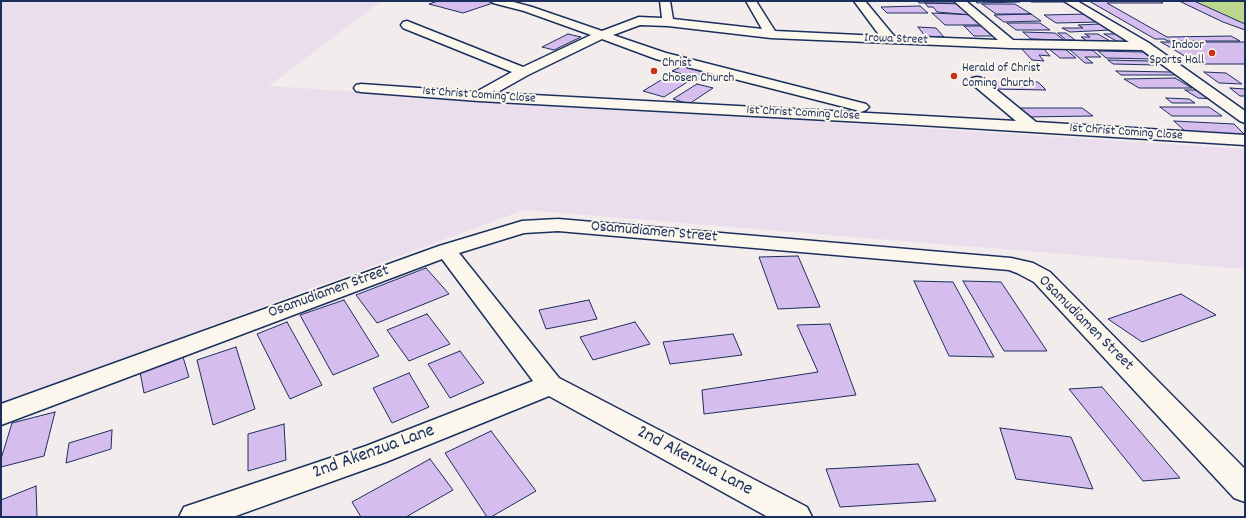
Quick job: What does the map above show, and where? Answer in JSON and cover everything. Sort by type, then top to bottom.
[{"type":"street","points":[[497,1],[530,5],[602,35],[661,56],[840,109]]},
{"type":"street","points":[[665,1],[668,22]]},
{"type":"street","points":[[750,1],[771,34]]},
{"type":"street","points":[[859,1],[890,40]]},
{"type":"street","points":[[959,1],[1010,44]]},
{"type":"street","points":[[1069,1],[1146,46],[1245,118]]},
{"type":"street","name":"Irowa Street","points":[[479,97],[523,72],[602,35],[639,21],[668,22],[771,34],[890,40],[1146,46]]},
{"type":"street","points":[[407,25],[523,72]]},
{"type":"street","points":[[977,81],[1032,127]]},
{"type":"street","name":"1st Christ Coming Close","points":[[361,88],[479,97],[840,109],[919,120],[1245,140]]},
{"type":"street","points":[[1219,98],[1245,99]]},
{"type":"street","name":"Osamudiamen Street","points":[[1,415],[446,250],[522,227],[558,225],[1011,264],[1025,268],[1042,278],[1245,489]]},
{"type":"street","name":"2nd Akenzua Lane","points":[[446,250],[550,385],[796,517]]},
{"type":"street","name":"2nd Akenzua Lane","points":[[196,517],[376,454],[550,385]]},
{"type":"shaded area","points":[[1,1],[382,1],[269,86],[1245,149],[1245,269],[524,210],[1,403]]},
{"type":"green space","points":[[1179,1],[1245,1],[1245,30],[1223,22]]},
{"type":"building","points":[[438,1],[486,1],[493,3],[463,13],[429,4]]},
{"type":"building","points":[[917,1],[957,1],[959,3],[919,3]]},
{"type":"building","points":[[975,1],[1018,1],[1020,2],[977,3]]},
{"type":"building","points":[[1030,1],[1064,1],[1066,2],[1031,2]]},
{"type":"building","points":[[1089,1],[1159,1],[1163,3],[1107,3],[1167,37],[1231,36],[1240,41],[1168,41],[1164,39],[1155,39]]},
{"type":"building","points":[[1179,1],[1194,1],[1245,24],[1245,30],[1223,22]]},
{"type":"building","points":[[925,3],[963,4],[972,15],[937,12],[933,7],[928,7]]},
{"type":"building","points":[[982,4],[1015,4],[1031,14],[996,14]]},
{"type":"building","points":[[920,6],[928,13],[887,13],[881,7]]},
{"type":"building","points":[[932,13],[974,15],[986,25],[945,25]]},
{"type":"building","points":[[1031,14],[1041,21],[1004,22],[994,15]]},
{"type":"building","points":[[1087,14],[1100,22],[1056,23],[1044,15]]},
{"type":"building","points":[[1007,23],[1040,23],[1050,30],[1016,30]]},
{"type":"building","points":[[1100,24],[1111,30],[1070,32],[1062,28],[1083,28],[1078,25]]},
{"type":"building","points":[[964,26],[986,26],[997,36],[974,36]]},
{"type":"building","points":[[918,27],[936,28],[944,37],[925,36]]},
{"type":"building","points":[[1023,32],[1055,33],[1064,40],[1031,39]]},
{"type":"building","points":[[1058,33],[1066,33],[1075,40],[1066,40]]},
{"type":"building","points":[[568,34],[581,37],[554,50],[542,47]]},
{"type":"building","points":[[1085,34],[1098,34],[1110,41],[1095,41],[1098,43],[1090,43],[1081,37],[1090,37]]},
{"type":"building","points":[[1104,34],[1118,34],[1134,43],[1120,43]]},
{"type":"building","name":"Indoor Sports Hall","points":[[1161,42],[1245,42],[1245,64],[1198,64]]},
{"type":"building","points":[[1020,47],[1043,48],[1050,56],[1039,55],[1044,61],[1032,60]]},
{"type":"building","points":[[1049,49],[1065,49],[1076,58],[1060,58]]},
{"type":"building","points":[[1069,49],[1092,50],[1101,57],[1085,57],[1093,63],[1085,63]]},
{"type":"building","points":[[1098,51],[1143,52],[1152,59],[1106,58]]},
{"type":"building","points":[[1108,60],[1149,61],[1155,65],[1113,64]]},
{"type":"building","points":[[683,66],[720,77],[709,82],[672,71]]},
{"type":"building","points":[[1116,71],[1172,72],[1177,75],[1121,75]]},
{"type":"building","points":[[1204,72],[1226,73],[1242,84],[1219,83]]},
{"type":"building","points":[[671,74],[692,79],[664,97],[643,91]]},
{"type":"building","points":[[1175,78],[1192,88],[1139,88],[1124,79]]},
{"type":"building","points":[[985,82],[1038,82],[1046,90],[993,89]]},
{"type":"building","points":[[697,84],[713,88],[689,104],[673,99]]},
{"type":"building","points":[[1230,88],[1245,89],[1245,96],[1240,96]]},
{"type":"building","points":[[1185,90],[1199,90],[1212,99],[1198,98]]},
{"type":"building","points":[[1166,98],[1189,99],[1195,103],[1172,103]]},
{"type":"building","points":[[1160,107],[1209,107],[1222,116],[1172,116]]},
{"type":"building","points":[[1015,108],[1082,108],[1093,116],[1024,117]]},
{"type":"building","points":[[1174,121],[1234,124],[1245,135],[1185,131]]},
{"type":"building","points":[[798,256],[820,307],[778,309],[759,257]]},
{"type":"building","points":[[426,268],[449,294],[377,323],[356,295]]},
{"type":"building","points":[[914,281],[953,282],[994,357],[949,356]]},
{"type":"building","points":[[963,281],[1001,282],[1047,351],[1004,351]]},
{"type":"building","points":[[1181,294],[1216,315],[1142,342],[1108,319]]},
{"type":"building","points":[[344,300],[379,356],[333,375],[300,315]]},
{"type":"building","points":[[589,300],[597,319],[546,329],[539,310]]},
{"type":"building","points":[[427,314],[450,344],[409,361],[387,330]]},
{"type":"building","points":[[287,322],[322,385],[290,399],[257,334]]},
{"type":"building","points":[[635,322],[650,344],[593,360],[580,337]]},
{"type":"building","points":[[830,324],[856,395],[704,414],[702,390],[818,372],[797,325]]},
{"type":"building","points":[[733,334],[742,355],[670,364],[663,342]]},
{"type":"building","points":[[236,347],[255,409],[213,425],[197,360]]},
{"type":"building","points":[[460,351],[484,383],[450,398],[428,364]]},
{"type":"building","points":[[183,357],[189,377],[144,393],[140,372]]},
{"type":"building","points":[[409,373],[429,407],[392,423],[373,388]]},
{"type":"building","points":[[1102,387],[1180,478],[1143,481],[1069,389]]},
{"type":"building","points":[[55,412],[44,456],[1,467],[1,459],[12,423]]},
{"type":"building","points":[[284,424],[286,460],[248,471],[248,434]]},
{"type":"building","points":[[1000,428],[1071,437],[1093,489],[1016,479]]},
{"type":"building","points":[[112,430],[111,449],[66,463],[69,443]]},
{"type":"building","points":[[491,431],[536,491],[491,517],[487,517],[445,453]]},
{"type":"building","points":[[430,459],[453,490],[406,517],[361,517],[352,502]]},
{"type":"building","points":[[918,464],[936,501],[840,507],[826,469]]},
{"type":"building","points":[[36,486],[37,517],[1,517],[1,500]]},
{"type":"place","name":"Indoor Sports Hall","points":[[1212,53]]},
{"type":"place","name":"Christ Chosen Church","points":[[654,71]]},
{"type":"place","name":"Herald of Christ Coming Church","points":[[954,76]]}]
